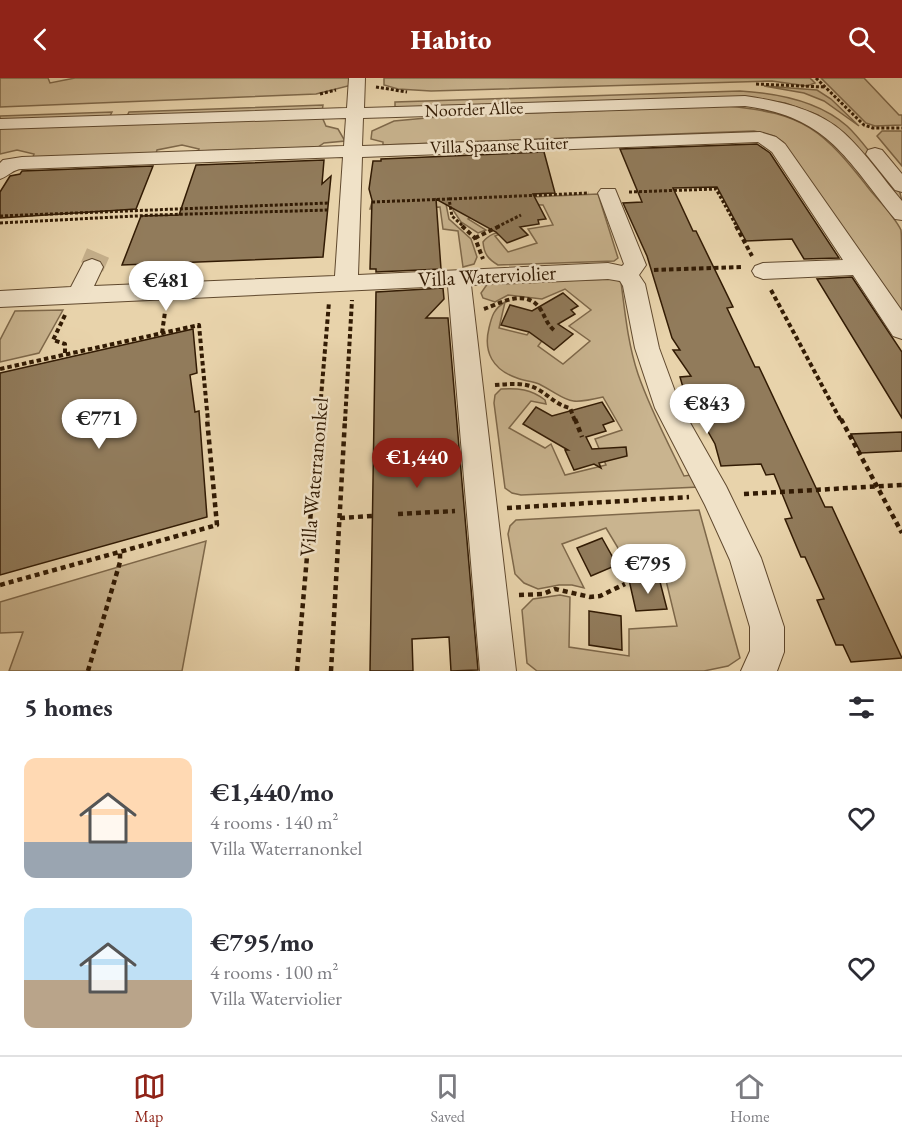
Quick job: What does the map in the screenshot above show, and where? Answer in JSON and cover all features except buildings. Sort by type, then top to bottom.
[{"type":"street","points":[[0,299],[338,283],[351,206],[357,78]]},
{"type":"street","name":"Noorder Allee","points":[[0,124],[737,89],[769,90],[802,97]]},
{"type":"street","name":"Noorder Allee","points":[[0,114],[725,100],[765,103],[787,108],[825,126],[844,143],[902,214]]},
{"type":"street","points":[[866,134],[902,186]]},
{"type":"street","name":"Villa Spaanse Ruiter","points":[[0,173],[10,164],[22,163],[760,137],[779,148],[902,330]]},
{"type":"street","points":[[608,193],[635,265],[627,275],[634,284],[646,348],[668,408],[716,496],[745,558],[766,627],[767,652],[759,671]]},
{"type":"street","points":[[77,295],[92,267]]},
{"type":"street","points":[[766,279],[858,267]]},
{"type":"street","name":"Villa Waterviolier","points":[[338,283],[608,271],[627,275]]},
{"type":"street","points":[[472,277],[462,310],[498,671]]},
{"type":"path","points":[[816,78],[858,121],[866,134],[902,128]]},
{"type":"path","points":[[375,87],[387,90]]},
{"type":"path","points":[[0,223],[449,199],[452,216],[476,238],[483,257],[472,277]]},
{"type":"path","points":[[0,216],[351,206]]},
{"type":"path","points":[[476,238],[499,229],[506,222],[521,214]]},
{"type":"path","points":[[766,279],[902,532]]},
{"type":"path","name":"Villa Waterranonkel","points":[[297,671],[338,283],[352,291],[331,671]]},
{"type":"path","points":[[65,355],[65,344],[52,340],[77,295]]},
{"type":"path","points":[[462,310],[486,309],[507,299],[531,301],[538,306],[546,325],[555,331]]},
{"type":"path","points":[[162,323],[162,333]]},
{"type":"path","points":[[0,369],[199,325],[217,525],[0,585]]},
{"type":"path","points":[[470,386],[508,384],[535,388],[561,407],[570,408],[582,437]]},
{"type":"path","points":[[398,514],[902,485]]},
{"type":"path","points":[[340,518],[372,516]]},
{"type":"path","points":[[88,671],[120,562],[120,552]]},
{"type":"path","points":[[491,596],[543,594],[555,589],[590,597],[600,596],[625,584]]},
{"type":"shaded area","points":[[0,78],[48,78],[50,83],[75,78],[352,78],[352,85],[316,94],[0,107]]},
{"type":"shaded area","points":[[384,78],[810,78],[815,83],[807,86],[772,81],[431,91],[398,89],[384,85]]},
{"type":"shaded area","points":[[821,78],[864,78],[899,115],[902,115],[902,125],[875,126],[866,123]]},
{"type":"shaded area","points":[[764,86],[817,90],[831,99],[859,126],[824,101],[804,93]]},
{"type":"shaded area","points":[[740,91],[783,96],[811,104],[836,117],[855,134],[895,182],[902,199],[902,207],[834,126],[818,115],[785,103],[742,97],[395,109],[395,102]]},
{"type":"shaded area","points":[[323,105],[322,112],[126,118],[129,112]]},
{"type":"shaded area","points":[[727,106],[754,109],[794,120],[825,139],[854,169],[891,214],[901,230],[902,312],[783,142],[774,136],[754,131],[383,145],[383,142],[371,139],[372,131],[394,121],[448,116]]},
{"type":"shaded area","points":[[112,112],[109,118],[0,121],[0,116]]},
{"type":"shaded area","points":[[322,117],[326,126],[338,129],[345,141],[324,143],[318,147],[198,151],[199,149],[182,145],[157,150],[156,154],[33,157],[34,154],[17,150],[0,154],[0,128]]},
{"type":"shaded area","points":[[882,131],[902,131],[902,166],[877,136]]},
{"type":"shaded area","points":[[598,194],[618,258],[614,261],[498,265],[487,256],[483,242],[494,234],[507,231],[495,236],[508,252],[537,243],[528,229],[553,225],[543,205],[488,204],[468,219],[486,230],[478,233],[461,222],[453,210],[464,200]]},
{"type":"shaded area","points":[[441,200],[446,204],[449,219],[471,239],[477,257],[474,264],[463,267],[458,231],[443,229],[440,207],[370,209],[372,202]]},
{"type":"shaded area","points":[[615,279],[621,282],[632,351],[648,400],[684,476],[691,475],[699,487],[521,495],[512,493],[505,488],[494,403],[495,395],[501,389],[524,390],[545,400],[546,404],[531,401],[509,428],[545,448],[551,444],[565,475],[606,465],[595,439],[622,430],[603,397],[581,401],[568,400],[539,384],[509,375],[496,365],[487,345],[491,319],[496,310],[505,302],[499,328],[527,335],[533,327],[547,334],[538,346],[563,364],[590,341],[569,326],[591,310],[565,289],[542,299],[508,295],[495,302],[483,298],[481,293],[488,283]]},
{"type":"shaded area","points":[[63,310],[39,353],[0,362],[0,340],[15,311]]},
{"type":"shaded area","points":[[699,510],[740,658],[728,666],[704,671],[537,671],[527,663],[522,610],[533,599],[560,595],[570,597],[569,647],[629,656],[629,629],[677,626],[664,572],[633,573],[606,528],[562,544],[584,588],[559,585],[538,589],[524,583],[515,574],[508,534],[510,526],[516,520]]},
{"type":"shaded area","points":[[206,541],[182,671],[9,671],[23,632],[0,633],[0,602]]},
{"type":"tunnel","points":[[92,267],[98,253]]}]
